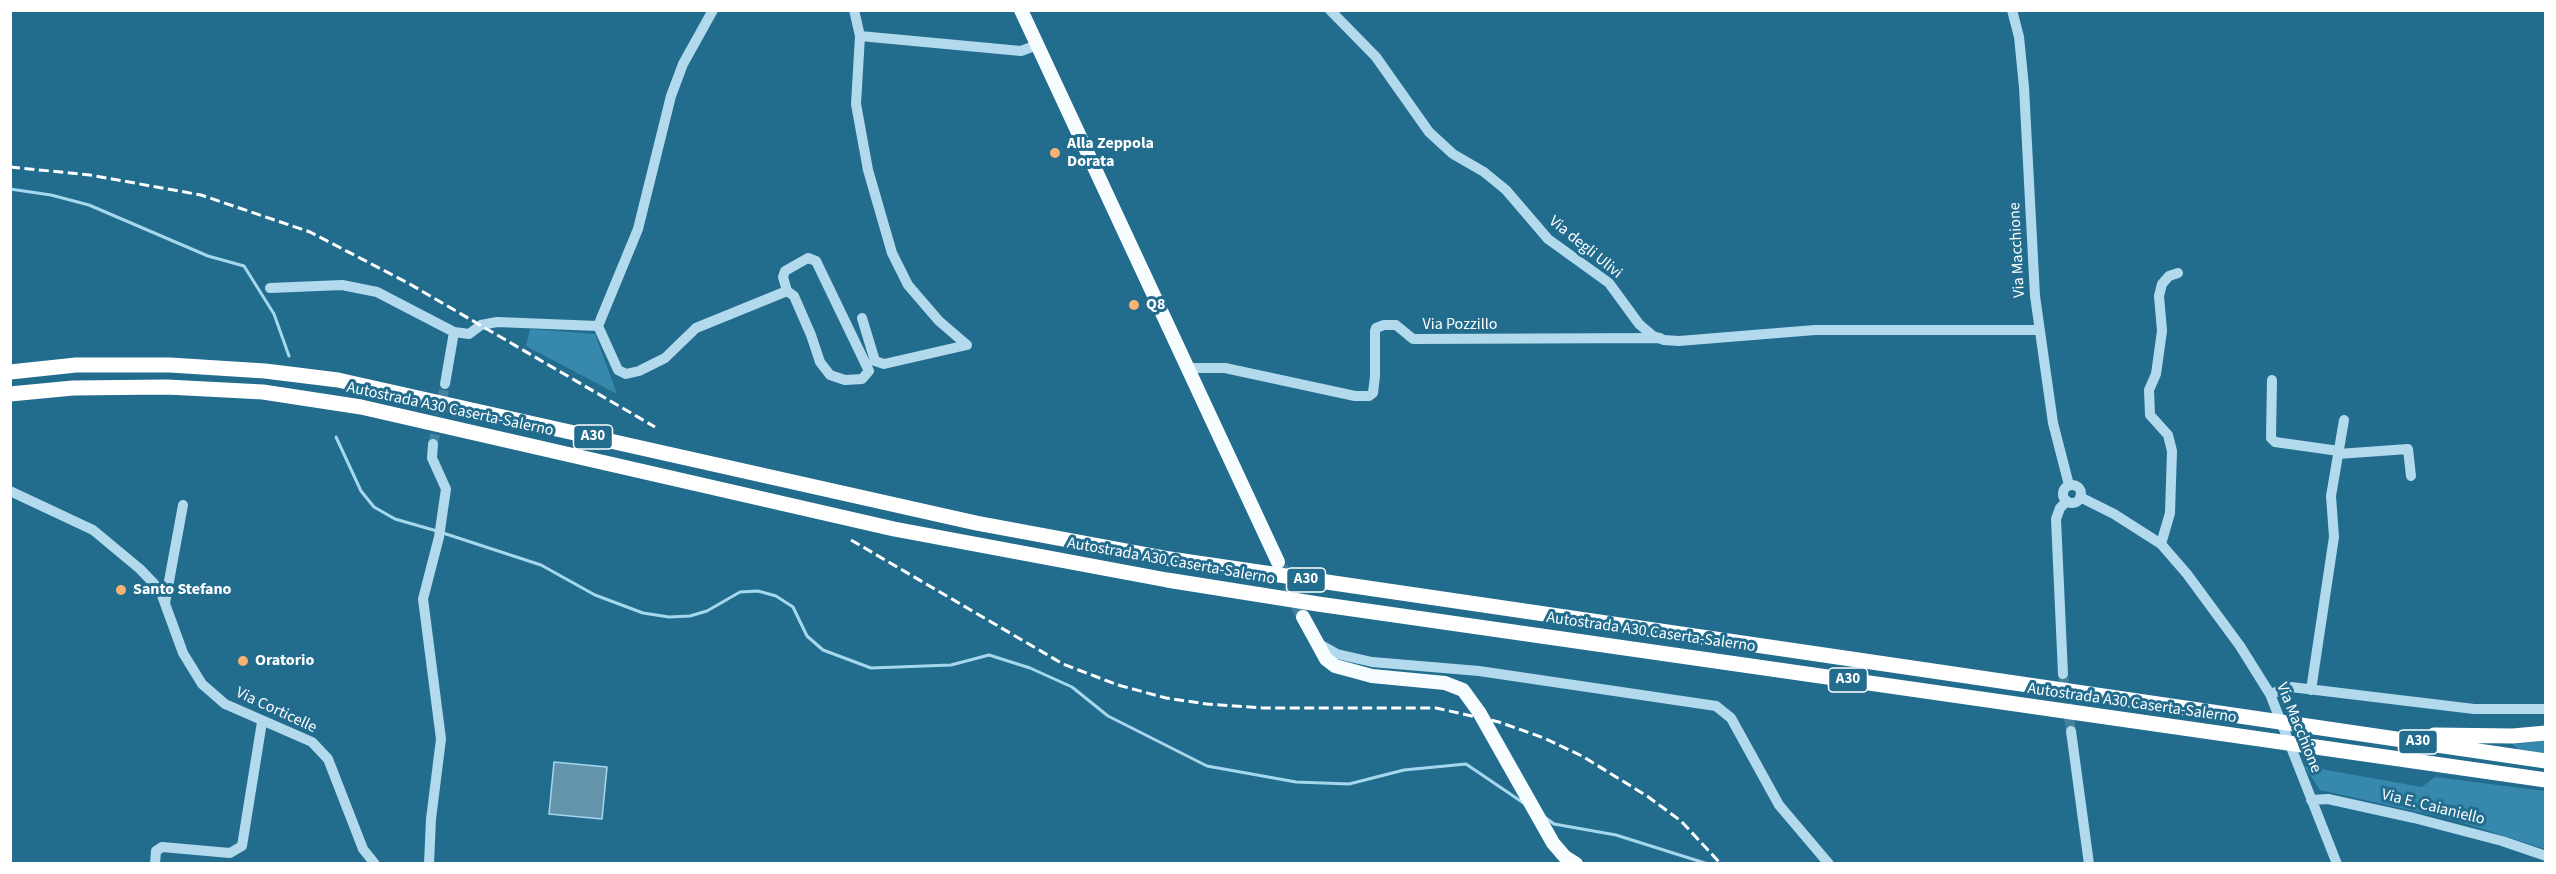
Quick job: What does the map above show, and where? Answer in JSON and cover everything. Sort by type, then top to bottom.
[{"type":"highway","name":"Autostrada A30 Caserta-Salerno","points":[[10,372],[76,365],[170,364],[265,371],[338,380],[965,521],[1170,559],[2291,723]]},
{"type":"highway","name":"Autostrada A30 Caserta-Salerno","points":[[10,394],[73,388],[167,387],[263,392],[361,407],[894,529],[1167,580],[2264,741],[2546,780]]},
{"type":"highway","points":[[2291,723],[2451,736],[2546,733]]},
{"type":"highway","name":"A30","points":[[2291,723],[2546,761]]},
{"type":"main road","points":[[1020,10],[1278,562]]},
{"type":"main road","points":[[1303,617],[1326,659],[1335,666],[1372,676],[1455,686],[1470,698],[1552,843],[1570,860]]},
{"type":"street","points":[[854,10],[860,36],[856,104],[868,170],[892,253],[908,285],[939,321],[967,345],[884,364],[875,361],[862,318]]},
{"type":"street","name":"Via degli Ulivi","points":[[1330,10],[1376,57],[1429,132],[1453,154],[1484,172],[1506,190],[1548,239],[1609,283],[1639,324],[1660,339]]},
{"type":"street","name":"Via Macchione","points":[[2012,10],[2019,37],[2024,87],[2035,296],[2039,330],[2053,423],[2069,485]]},
{"type":"street","points":[[713,12],[683,64],[671,96],[638,229],[598,326],[618,370],[626,374],[639,371],[665,358],[696,328],[787,291]]},
{"type":"street","points":[[860,36],[1021,51],[1037,45]]},
{"type":"street","points":[[808,258],[816,261],[869,371],[862,378],[845,380],[830,375],[820,362],[812,334],[794,296],[787,291],[783,277],[785,271],[808,258]]},
{"type":"street","points":[[2160,544],[2170,513],[2172,450],[2168,435],[2150,415],[2149,390],[2156,374],[2162,331],[2159,296],[2162,284],[2169,276],[2178,273]]},
{"type":"street","points":[[270,288],[342,285],[377,292],[454,332],[469,334],[481,325],[497,322],[598,326]]},
{"type":"street","name":"Via Pozzillo","points":[[1188,368],[1225,368],[1355,396],[1369,396],[1373,393],[1375,376],[1375,331],[1376,327],[1384,325],[1396,325],[1413,339],[1660,339]]},
{"type":"street","points":[[1660,339],[1679,341],[1815,330],[2039,330]]},
{"type":"street","points":[[445,384],[454,332]]},
{"type":"street","points":[[2272,381],[2271,438],[2275,442],[2338,453],[2408,448],[2411,476]]},
{"type":"street","points":[[2311,690],[2334,537],[2331,496],[2344,420]]},
{"type":"street","points":[[429,864],[431,819],[441,739],[423,599],[446,489],[432,458],[433,444]]},
{"type":"street","points":[[2069,485],[2078,487],[2080,497],[2075,502],[2067,501],[2064,492],[2069,485]]},
{"type":"street","name":"Via Corticelle","points":[[10,491],[93,530],[140,569],[160,590],[183,653],[202,684],[225,704],[312,742],[328,759],[363,849],[375,864]]},
{"type":"street","name":"Via Macchione","points":[[2080,497],[2114,514],[2160,544],[2187,574],[2240,646],[2270,694],[2337,864]]},
{"type":"street","points":[[2062,674],[2056,519],[2060,508],[2067,501]]},
{"type":"street","points":[[165,603],[183,506]]},
{"type":"street","points":[[1316,642],[1338,654],[1372,662],[1479,671],[1716,706],[1731,718],[1779,805],[1829,864]]},
{"type":"street","points":[[2270,694],[2291,687],[2474,709],[2546,709]]},
{"type":"street","points":[[155,864],[156,851],[162,847],[230,853],[242,846],[262,722]]},
{"type":"street","points":[[2071,731],[2089,864]]},
{"type":"street","name":"Via E. Caianiello","points":[[2311,800],[2328,799],[2414,818],[2502,840],[2546,856]]},
{"type":"shaded area","points":[[530,329],[595,334],[617,394],[526,346]]},
{"type":"shaded area","points":[[2545,741],[2545,753],[2518,749],[2513,744]]},
{"type":"shaded area","points":[[554,762],[607,767],[602,819],[549,814]]},
{"type":"shaded area","points":[[2304,766],[2422,787],[2435,777],[2545,791],[2545,849],[2454,820],[2320,790]]},
{"type":"waterway","points":[[10,189],[51,195],[89,205],[208,256],[244,266],[274,314],[289,356]]},
{"type":"waterway","points":[[336,437],[361,491],[374,507],[395,519],[437,531]]},
{"type":"waterway","points":[[443,533],[541,565],[595,595],[643,613],[669,617],[690,616],[707,611],[740,592],[758,591],[776,596],[793,607],[807,636],[823,650],[871,668],[951,665],[989,655],[1030,668],[1072,687],[1108,716],[1207,766],[1296,782],[1349,784],[1404,770],[1466,764],[1525,804]]},
{"type":"waterway","points":[[1546,818],[1554,824],[1616,835],[1708,864]]},
{"type":"tunnel","points":[[433,444],[445,384]]},
{"type":"tunnel","points":[[1281,567],[1303,617]]},
{"type":"tunnel","points":[[2063,674],[2071,731]]},
{"type":"railway","points":[[10,167],[90,175],[201,195],[310,232],[408,283],[655,427]]},
{"type":"railway","points":[[851,540],[1063,664],[1118,685],[1166,698],[1207,704],[1263,708],[1436,708],[1499,722],[1544,738],[1582,756],[1647,796],[1681,821],[1721,864]]},
{"type":"place","name":"Alla Zeppola Dorata","points":[[1055,153]]},
{"type":"place","name":"Q8","points":[[1134,305]]},
{"type":"place","name":"Santo Stefano","points":[[121,590]]},
{"type":"place","name":"Oratorio","points":[[243,661]]}]
